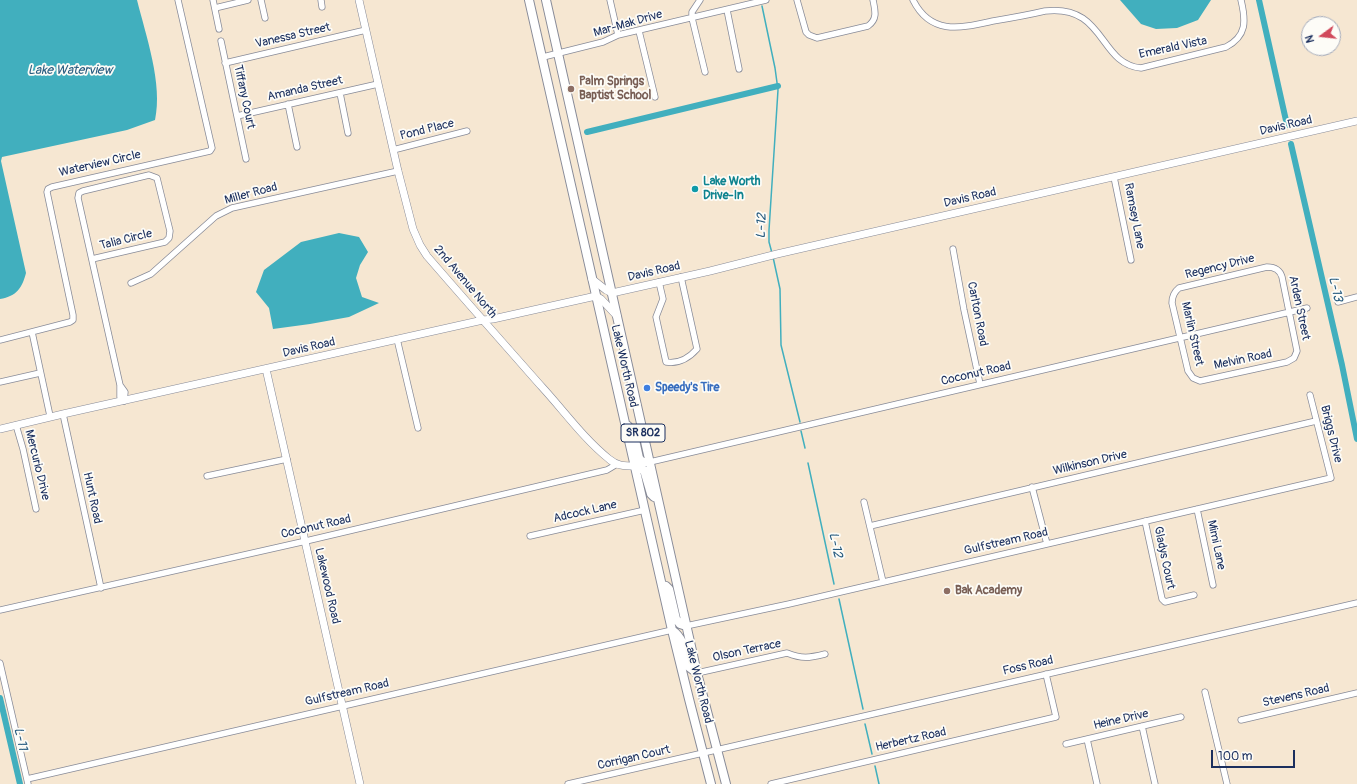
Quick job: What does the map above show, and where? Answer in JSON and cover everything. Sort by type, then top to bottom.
[{"type":"main road","name":"Lake Worth Road","points":[[529,0],[672,630],[711,784]]},
{"type":"main road","name":"Lake Worth Road","points":[[546,0],[686,626],[726,784]]},
{"type":"main road","points":[[624,420],[634,435],[639,458],[642,462],[650,462]]},
{"type":"main road","points":[[635,466],[644,470],[651,494],[659,504]]},
{"type":"main road","points":[[662,586],[666,586],[669,589],[676,618],[680,624],[686,626]]},
{"type":"main road","points":[[672,630],[679,635],[682,640],[689,667],[697,673]]},
{"type":"street","name":"Waterview Circle","points":[[0,340],[73,320],[51,218],[47,192],[48,189],[210,151],[212,148],[178,0]]},
{"type":"street","points":[[213,0],[220,29]]},
{"type":"street","points":[[215,8],[248,0]]},
{"type":"street","points":[[261,0],[265,18]]},
{"type":"street","points":[[321,0],[322,7]]},
{"type":"street","name":"2nd Avenue North","points":[[360,0],[398,171],[415,234],[420,245],[427,256],[587,438],[609,460],[617,464]]},
{"type":"street","points":[[610,0],[618,35]]},
{"type":"street","points":[[700,0],[692,12],[692,18],[705,72]]},
{"type":"street","name":"Mar-Mak Drive","points":[[543,57],[604,42],[618,35],[766,0]]},
{"type":"street","points":[[797,0],[806,32],[812,37],[816,38],[868,26],[872,23],[875,16],[873,0]]},
{"type":"street","name":"Emerald Vista","points":[[913,0],[919,11],[928,19],[947,27],[962,28],[1045,11],[1067,11],[1077,15],[1093,27],[1120,61],[1141,68],[1226,48],[1234,43],[1244,28],[1245,21],[1241,0]]},
{"type":"street","points":[[727,10],[738,69]]},
{"type":"street","name":"Vanessa Street","points":[[226,63],[366,30]]},
{"type":"street","points":[[639,31],[655,97]]},
{"type":"street","name":"Tiffany Court","points":[[221,41],[246,159]]},
{"type":"street","name":"Amanda Street","points":[[237,116],[378,84]]},
{"type":"street","points":[[340,93],[348,133]]},
{"type":"street","points":[[288,104],[297,148]]},
{"type":"street","name":"Davis Road","points":[[612,293],[1357,121]]},
{"type":"street","name":"Pond Place","points":[[393,150],[467,131]]},
{"type":"street","name":"Miller Road","points":[[131,282],[151,274],[216,216],[232,208],[398,171]]},
{"type":"street","name":"Talia Circle","points":[[92,260],[165,242],[169,238],[170,231],[156,178],[154,176],[149,175],[82,191],[79,193],[78,198],[120,385],[125,392],[124,401]]},
{"type":"street","name":"Ramsey Lane","points":[[1114,177],[1131,260]]},
{"type":"street","name":"Carlton Road","points":[[953,249],[980,384]]},
{"type":"street","name":"Regency Drive","points":[[1173,294],[1179,288],[1267,267],[1275,268]]},
{"type":"street","name":"Arden Street","points":[[1275,268],[1281,273],[1282,277],[1297,351],[1296,355]]},
{"type":"street","points":[[659,282],[663,299],[656,317],[666,362],[674,364],[692,354],[697,349],[680,277]]},
{"type":"street","points":[[592,278],[612,293]]},
{"type":"street","name":"Marlin Street","points":[[1173,294],[1172,303],[1188,371],[1193,378]]},
{"type":"street","points":[[596,296],[601,299],[617,316]]},
{"type":"street","name":"Davis Road","points":[[0,429],[50,416],[124,401],[162,391],[596,296]]},
{"type":"street","points":[[1338,302],[1357,297]]},
{"type":"street","name":"Coconut Road","points":[[650,462],[1307,308]]},
{"type":"street","points":[[32,332],[50,416]]},
{"type":"street","points":[[397,339],[418,428]]},
{"type":"street","name":"Melvin Road","points":[[1193,378],[1200,381],[1287,362],[1296,355]]},
{"type":"street","name":"Lakewood Road","points":[[266,369],[360,784]]},
{"type":"street","points":[[0,382],[40,373]]},
{"type":"street","name":"Briggs Drive","points":[[1310,396],[1330,478]]},
{"type":"street","name":"Hunt Road","points":[[63,414],[101,588]]},
{"type":"street","name":"Wilkinson Drive","points":[[870,526],[1316,421]]},
{"type":"street","name":"Mercurio Drive","points":[[16,425],[23,449],[36,509]]},
{"type":"street","points":[[207,476],[287,458]]},
{"type":"street","name":"Coconut Road","points":[[0,610],[306,541],[607,470],[617,464],[623,466],[635,466]]},
{"type":"street","name":"Gulfstream Road","points":[[686,626],[789,604],[1330,478]]},
{"type":"street","points":[[1032,488],[1047,544]]},
{"type":"street","points":[[864,502],[883,582]]},
{"type":"street","name":"Mimi Lane","points":[[1197,509],[1214,585]]},
{"type":"street","name":"Adcock Lane","points":[[530,536],[645,510]]},
{"type":"street","name":"Gladys Court","points":[[1145,521],[1162,599],[1165,602],[1194,595]]},
{"type":"street","name":"Foss Road","points":[[704,753],[1357,603]]},
{"type":"street","name":"Gulfstream Road","points":[[27,781],[342,705],[672,630]]},
{"type":"street","name":"Olson Terrace","points":[[697,673],[787,653],[796,657],[808,658],[825,654]]},
{"type":"street","points":[[0,663],[27,781]]},
{"type":"street","name":"Herbertz Road","points":[[771,784],[1056,717],[1046,674]]},
{"type":"street","points":[[1205,692],[1227,784]]},
{"type":"street","name":"Stevens Road","points":[[1241,720],[1357,693]]},
{"type":"street","name":"Heine Drive","points":[[1066,744],[1181,717]]},
{"type":"street","points":[[1142,726],[1155,784]]},
{"type":"street","points":[[1087,739],[1097,784]]},
{"type":"street","name":"Corrigan Court","points":[[568,784],[704,753]]},
{"type":"water","name":"Lake Waterview","points":[[0,0],[137,0],[149,44],[157,91],[157,106],[155,120],[127,130],[2,157],[1,161],[26,273],[23,283],[15,293],[6,298],[0,299]]},
{"type":"water","points":[[1120,0],[1211,0],[1198,20],[1177,28],[1156,29],[1141,24]]},
{"type":"water","points":[[339,233],[359,237],[368,252],[360,265],[356,278],[362,297],[379,303],[349,317],[273,329],[269,308],[256,292],[264,270],[301,242]]},
{"type":"waterway","name":"L-13","points":[[1259,0],[1287,125]]},
{"type":"waterway","name":"L-12","points":[[762,6],[778,90],[769,230],[769,242],[772,253]]},
{"type":"waterway","points":[[587,132],[778,86]]},
{"type":"waterway","name":"L-13","points":[[1291,144],[1342,365],[1357,439]]},
{"type":"waterway","name":"L-12","points":[[773,257],[780,289],[781,345],[800,422]]},
{"type":"waterway","name":"L-12","points":[[801,431],[805,448]]},
{"type":"waterway","name":"L-12","points":[[808,463],[834,584]]},
{"type":"waterway","name":"L-12","points":[[839,599],[863,709]]},
{"type":"waterway","name":"L-11","points":[[0,698],[20,784]]},
{"type":"waterway","name":"L-12","points":[[865,724],[872,754]]},
{"type":"waterway","name":"L-12","points":[[875,766],[879,784]]},
{"type":"place","name":"Palm Springs Baptist School","points":[[571,89]]},
{"type":"place","name":"Lake Worth Drive-In","points":[[695,189]]},
{"type":"place","name":"Speedy's Tire","points":[[647,388]]},
{"type":"place","name":"Bak Academy","points":[[947,591]]}]
